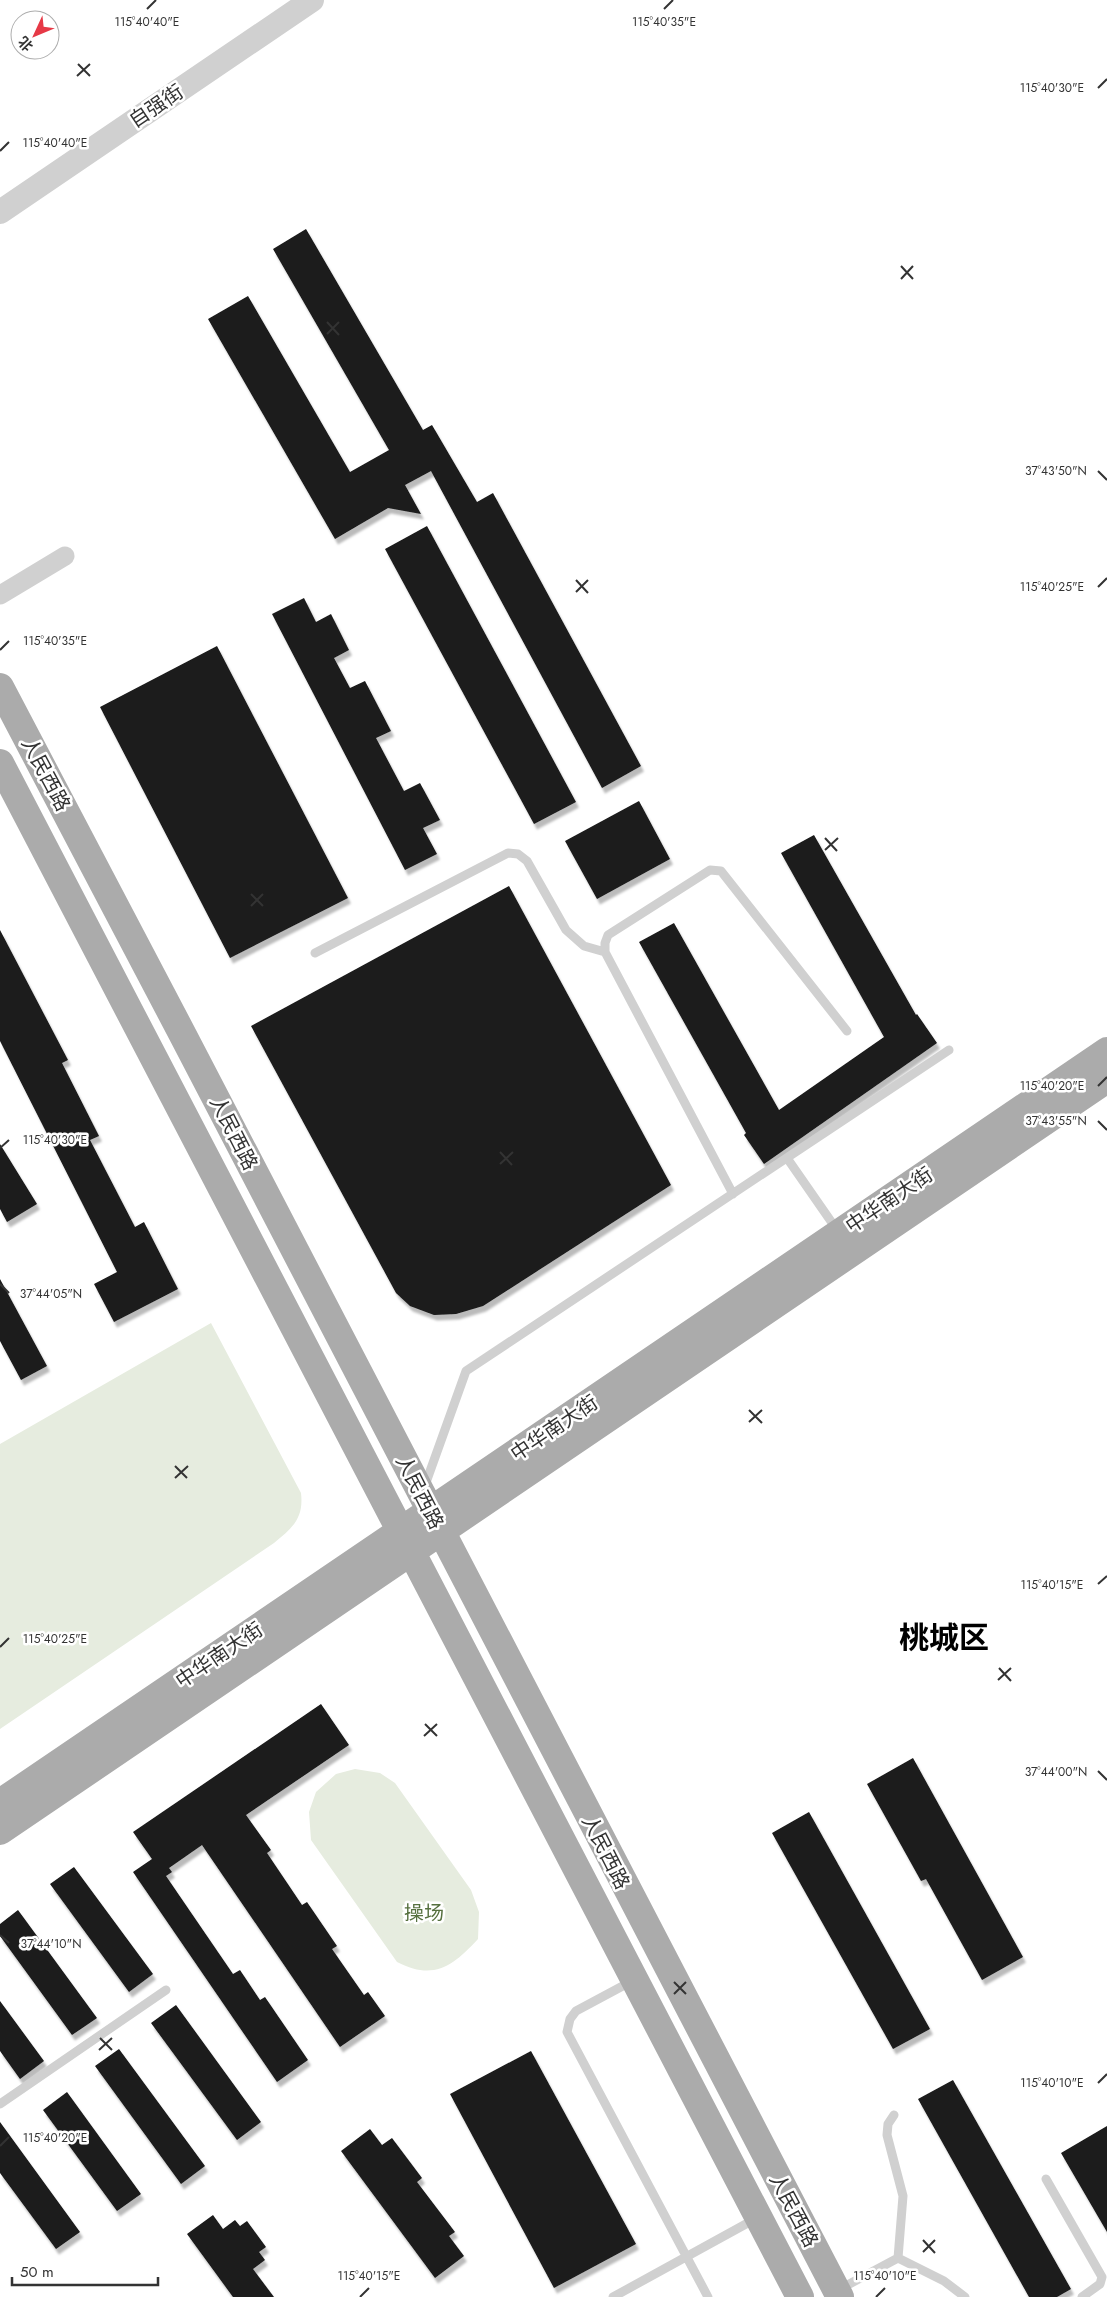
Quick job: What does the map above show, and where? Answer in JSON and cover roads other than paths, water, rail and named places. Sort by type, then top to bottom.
[{"type":"main road","name":"人民西路","points":[[0,687],[838,2294]]},
{"type":"main road","name":"人民西路","points":[[0,763],[800,2297]]},
{"type":"main road","name":"中华南大街","points":[[0,1831],[406,1542],[431,1513],[1107,1051]]},
{"type":"main road","name":"中华南大街","points":[[431,1513],[1107,1079]]},
{"type":"main road","name":"中华南大街","points":[[0,1803],[406,1542]]},
{"type":"street","name":"自强街","points":[[0,212],[312,0]]},
{"type":"street","points":[[0,594],[65,556]]},
{"type":"lane","points":[[315,953],[508,852],[518,854],[527,861],[566,930],[584,946],[605,952]]},
{"type":"lane","points":[[733,1194],[605,952],[605,943],[608,935],[710,870],[721,870],[847,1031]]},
{"type":"lane","points":[[431,1513],[466,1371],[949,1050]]},
{"type":"lane","points":[[786,1158],[840,1234]]},
{"type":"lane","points":[[633,1980],[576,2011],[570,2019],[567,2032],[708,2297]]},
{"type":"lane","points":[[0,2104],[166,1990]]},
{"type":"lane","points":[[894,2115],[888,2124],[887,2134],[903,2196],[898,2258]]},
{"type":"lane","points":[[1046,2179],[1102,2277],[1100,2284],[1082,2297]]},
{"type":"lane","points":[[613,2297],[758,2217]]},
{"type":"lane","points":[[838,2294],[898,2258]]},
{"type":"lane","points":[[898,2258],[944,2281],[965,2297]]},
{"type":"district","name":"桃城区","points":[[944,1638]]},
{"type":"park label","name":"操场","points":[[424,1913]]}]
